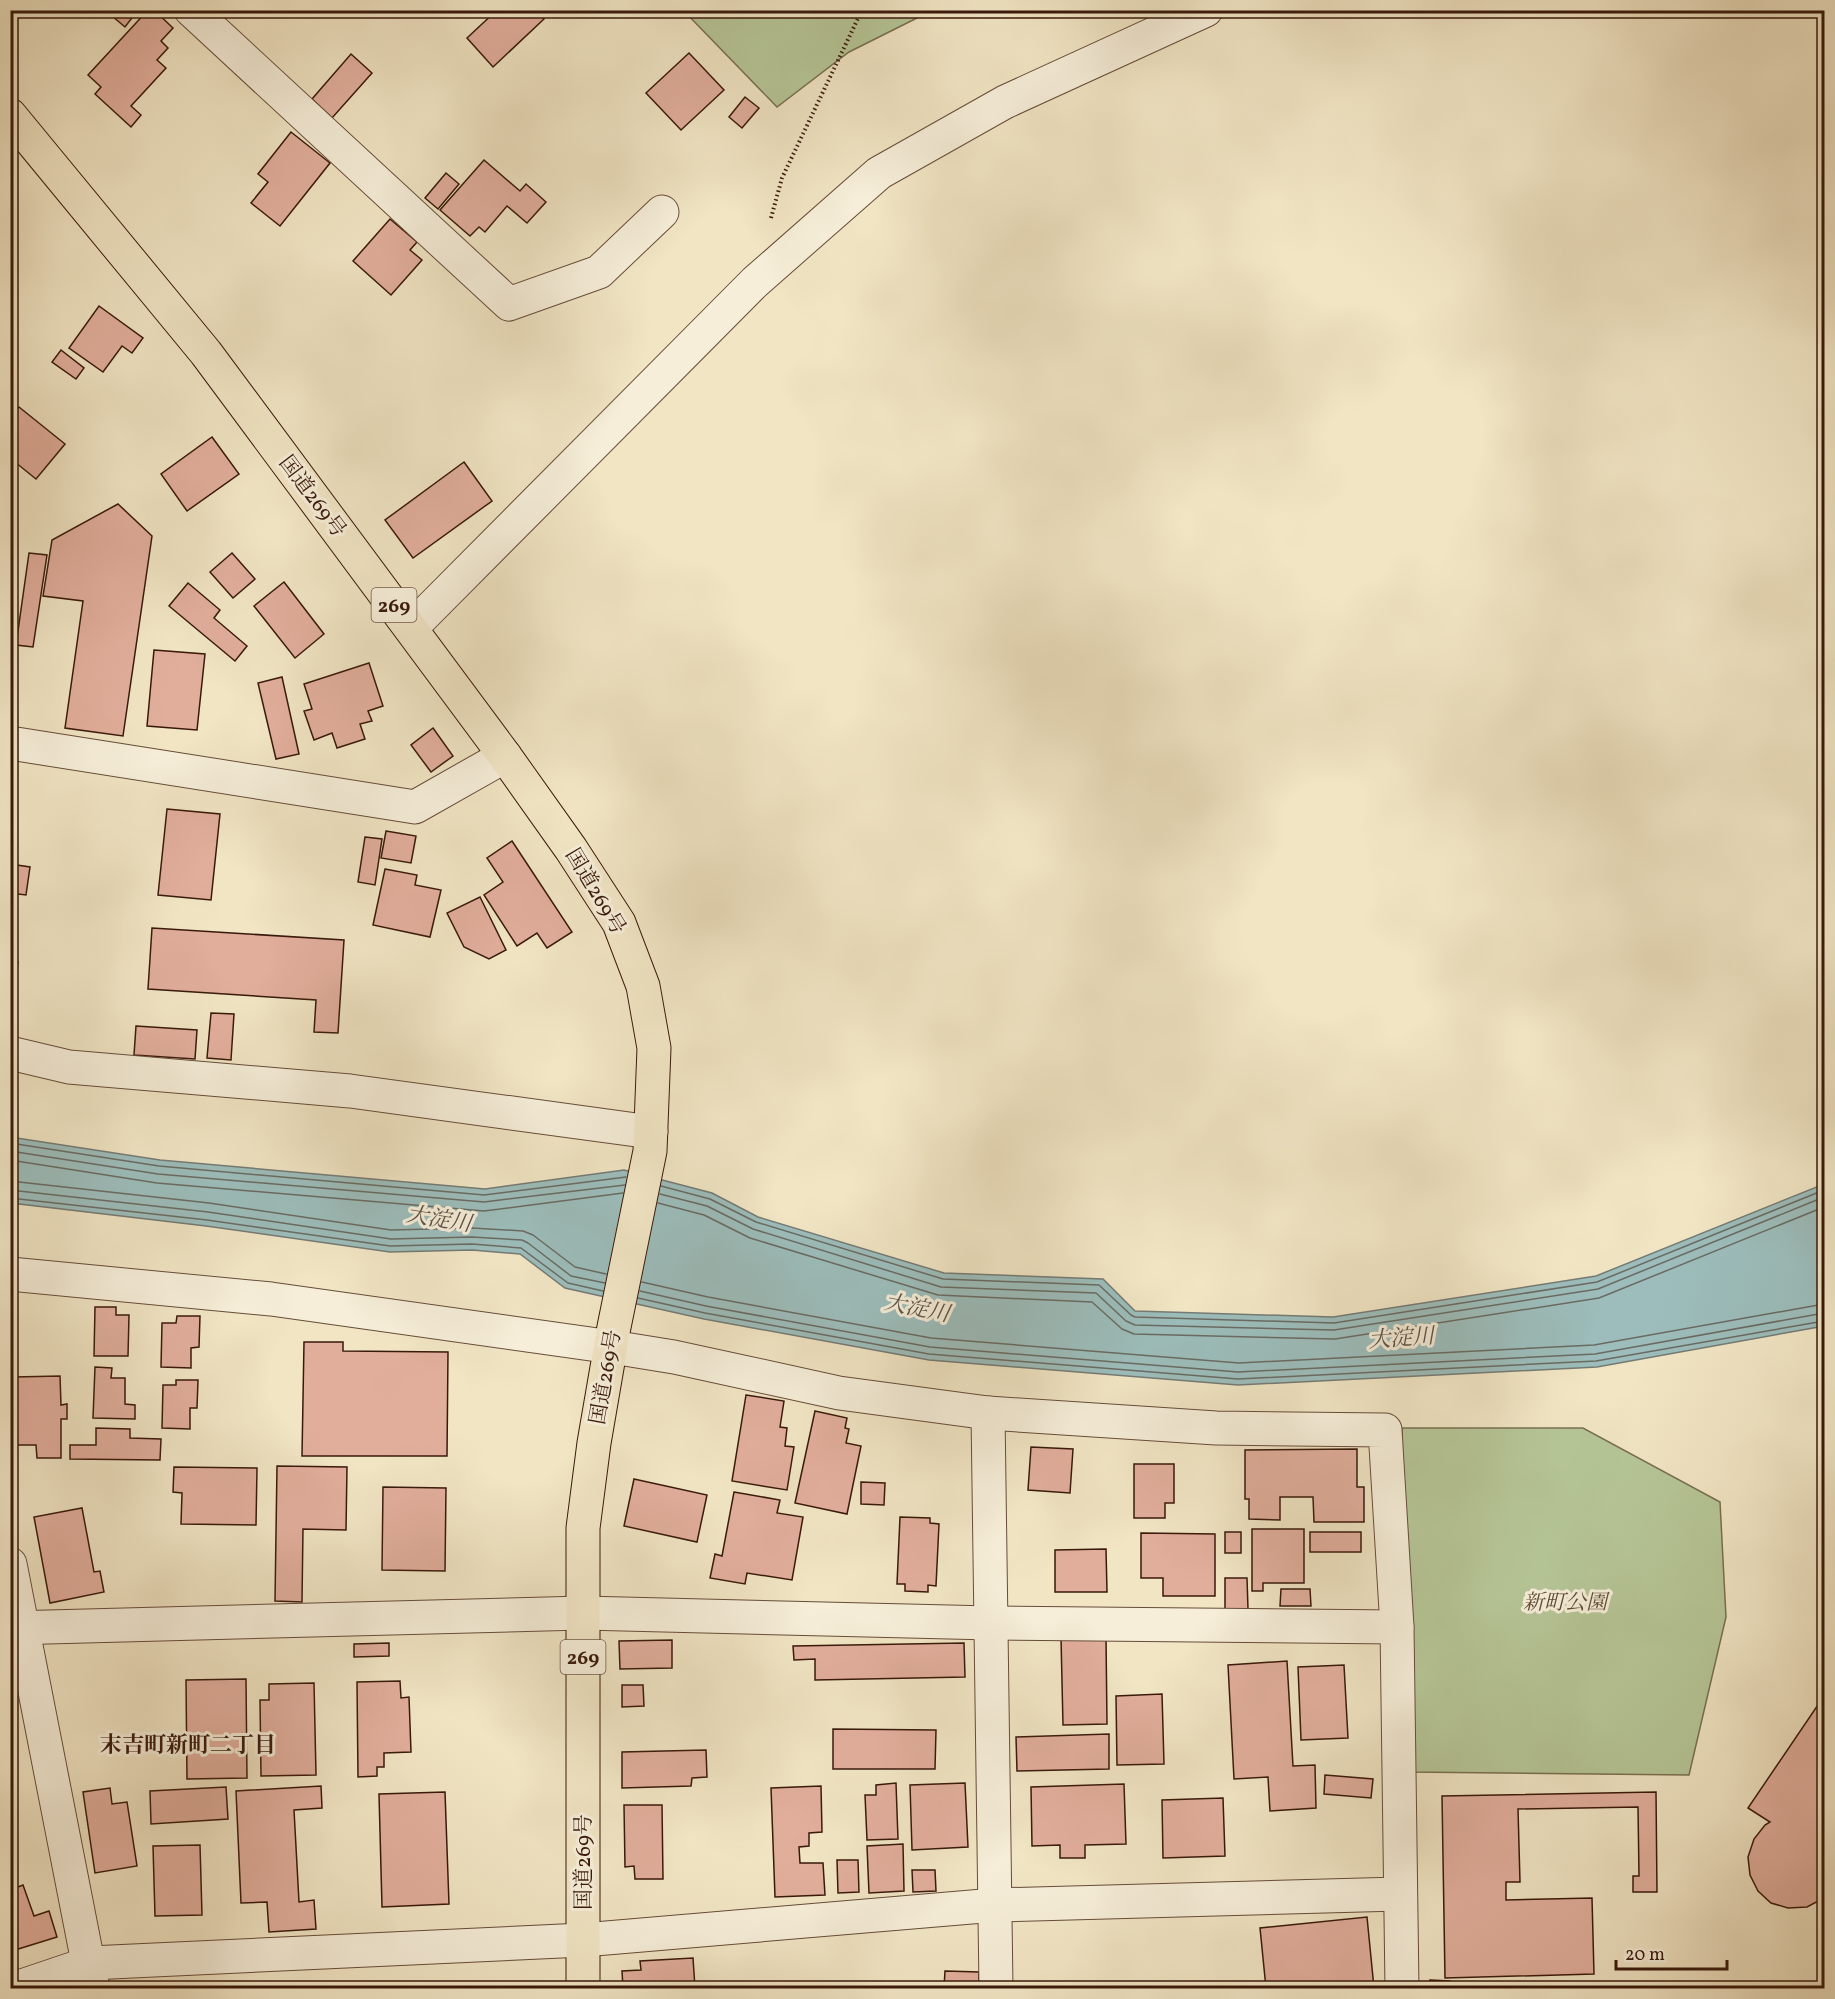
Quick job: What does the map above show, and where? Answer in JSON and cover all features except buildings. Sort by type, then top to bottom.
[{"type":"highway","name":"国道269号","points":[[10,115],[207,353],[411,627],[571,849],[619,923],[643,986],[654,1048],[651,1141],[594,1443],[583,1528],[583,1989]]},
{"type":"street","points":[[191,10],[509,304],[599,272],[662,212]]},
{"type":"street","points":[[411,627],[754,282],[879,173],[1005,102],[1206,10]]},
{"type":"street","points":[[10,743],[416,807],[504,756]]},
{"type":"street","points":[[10,1053],[69,1067],[350,1091],[651,1141]]},
{"type":"street","points":[[10,1274],[271,1299],[613,1337],[674,1358],[839,1393],[988,1413],[1216,1428],[1385,1430],[1397,1627],[1402,1989]]},
{"type":"street","points":[[988,1413],[996,1989]]},
{"type":"street","points":[[10,1564],[16,1628],[92,1976]]},
{"type":"street","points":[[16,1628],[583,1613],[991,1623],[1397,1627]]},
{"type":"street","points":[[16,1989],[92,1976],[583,1940],[995,1905],[1399,1894]]},
{"type":"path","points":[[771,219],[782,178],[862,10]]},
{"type":"green space","points":[[684,11],[931,11],[849,52],[777,107]]},
{"type":"green space","name":"新町公園","points":[[1402,1428],[1583,1428],[1720,1502],[1726,1617],[1689,1775],[1408,1772]]},
{"type":"water","name":"大淀川","points":[[10,1137],[160,1160],[485,1189],[624,1170],[712,1193],[758,1217],[944,1273],[1103,1279],[1135,1311],[1333,1317],[1596,1276],[1824,1184],[1824,1326],[1597,1367],[1238,1385],[929,1360],[704,1319],[565,1288],[520,1254],[472,1250],[390,1252],[206,1226],[11,1203]]},
{"type":"district","name":"末吉町新町二丁目","points":[[188,1744]]}]
